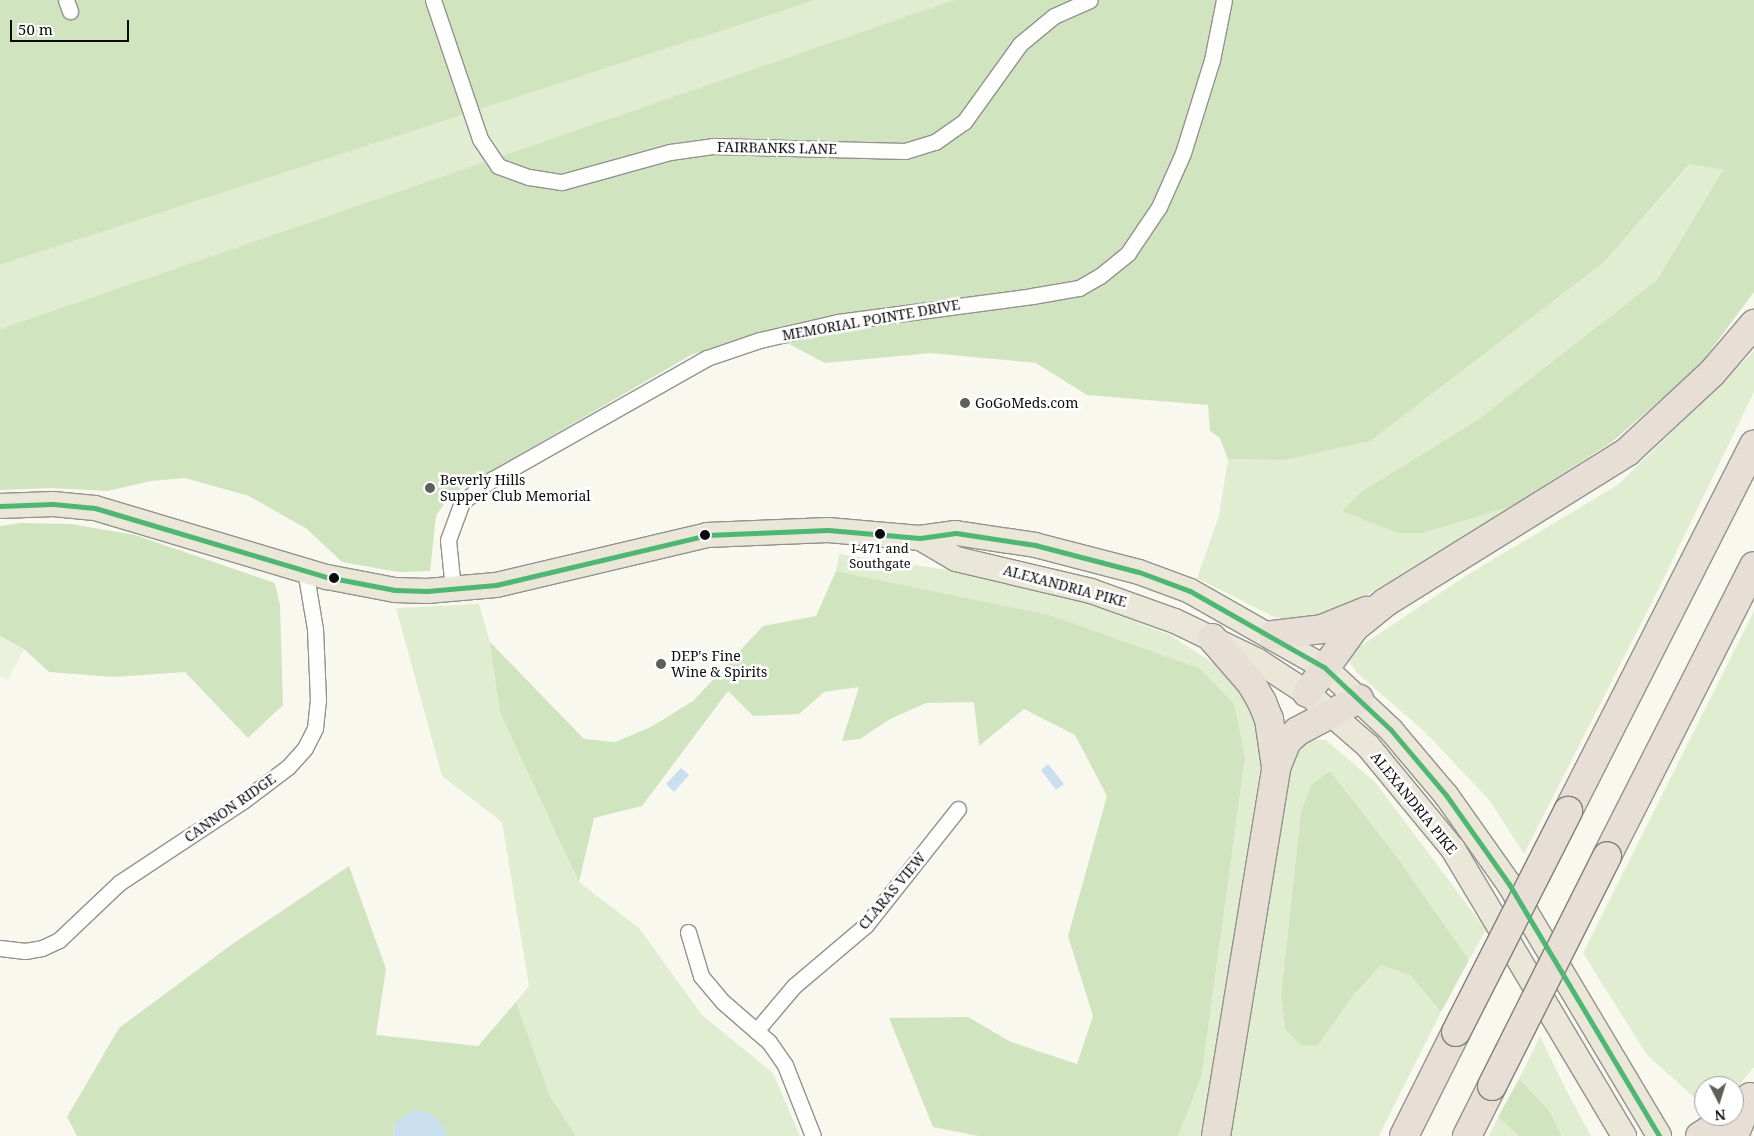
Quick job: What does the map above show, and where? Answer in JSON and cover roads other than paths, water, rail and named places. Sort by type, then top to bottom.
[{"type":"highway","points":[[1307,693],[1354,628],[1386,602],[1627,452],[1712,374],[1754,324]]},
{"type":"highway","points":[[1404,1136],[1754,444]]},
{"type":"highway","points":[[1467,1136],[1754,566]]},
{"type":"highway","points":[[1273,635],[1322,629],[1386,602]]},
{"type":"highway","points":[[1212,638],[1251,683],[1262,702],[1271,729],[1276,768]]},
{"type":"highway","points":[[1216,1136],[1276,768],[1287,741],[1298,731],[1359,699]]},
{"type":"highway","points":[[1700,1136],[1713,1126]]},
{"type":"main road","name":"ALEXANDRIA PIKE","points":[[0,506],[53,504],[95,508],[305,570],[395,590],[453,589],[496,585],[707,535],[828,530],[920,538],[956,533],[1035,545],[1106,563],[1190,591],[1273,635],[1324,667],[1391,730],[1446,795],[1495,863],[1660,1136]]},
{"type":"main road","name":"ALEXANDRIA PIKE","points":[[920,538],[956,559],[1091,591],[1141,607],[1212,638],[1258,661],[1307,693],[1368,746],[1454,850],[1624,1136]]},
{"type":"street","name":"FAIRBANKS LANE","points":[[433,0],[480,139],[498,166],[529,177],[562,182],[670,152],[713,146],[905,151],[936,142],[964,122],[1020,44],[1054,16],[1090,0]]},
{"type":"street","name":"MEMORIAL POINTE DRIVE","points":[[453,589],[448,540],[462,502],[493,479],[707,358],[760,340],[838,322],[1079,288],[1100,276],[1128,254],[1159,207],[1183,153],[1212,60],[1224,0]]},
{"type":"street","name":"CANNON RIDGE","points":[[0,948],[25,951],[42,948],[59,940],[112,889],[244,800],[288,767],[305,748],[315,728],[318,700],[315,630],[305,570]]},
{"type":"street","name":"CLARAS VIEW","points":[[756,1030],[794,986],[866,925],[958,809]]},
{"type":"street","points":[[688,932],[701,976],[723,1002],[769,1042],[785,1065],[813,1136]]},
{"type":"water","points":[[1048,764],[1064,784],[1056,790],[1041,770]]},
{"type":"water","points":[[681,768],[689,775],[674,792],[666,784]]},
{"type":"water","points":[[413,1111],[427,1112],[442,1124],[447,1136],[394,1136],[395,1123]]},
{"type":"place","name":"GoGoMeds.com","points":[[965,403]]},
{"type":"place","name":"Beverly Hills Supper Club Memorial","points":[[430,488]]},
{"type":"place","name":"I-471 and Southgate","points":[[880,534]]},
{"type":"place","name":"DEP's Fine Wine & Spirits","points":[[661,664]]}]
